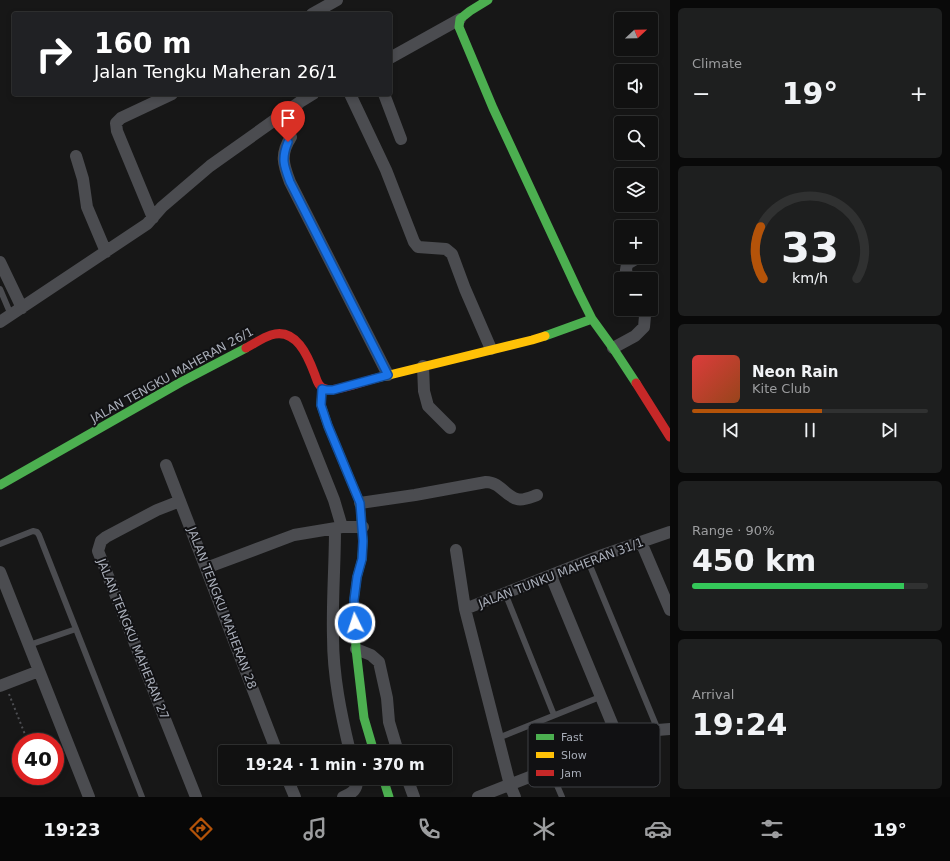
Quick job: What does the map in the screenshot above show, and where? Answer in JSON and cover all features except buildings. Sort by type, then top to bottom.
[{"type":"street","points":[[316,12],[337,0]]},
{"type":"street","points":[[392,57],[460,19],[488,0]]},
{"type":"street","points":[[460,19],[459,27],[493,108],[592,319],[613,348],[670,437]]},
{"type":"street","points":[[153,218],[117,131],[116,123],[121,118],[168,96]]},
{"type":"street","points":[[0,322],[106,252],[153,218],[162,207],[210,166],[310,96]]},
{"type":"street","points":[[351,96],[386,170],[414,242],[418,247],[446,249],[452,254],[465,289],[491,349]]},
{"type":"street","points":[[385,96],[401,139]]},
{"type":"street","points":[[291,136],[286,146],[283,159],[288,175],[388,375]]},
{"type":"street","points":[[76,156],[83,179],[87,207],[106,252]]},
{"type":"street","points":[[0,262],[22,308]]},
{"type":"street","points":[[613,348],[635,336],[644,327],[645,316]]},
{"type":"street","points":[[372,745],[364,718],[356,649],[354,600],[357,577],[362,559],[363,541],[360,503],[324,412],[321,400],[322,389],[333,390],[423,366],[532,340],[592,319]]},
{"type":"street","name":"JALAN TENGKU MAHERAN 26/1","points":[[0,485],[180,382],[272,335],[285,334],[296,340],[322,389]]},
{"type":"street","points":[[423,366],[424,391],[428,406],[450,428]]},
{"type":"street","points":[[295,402],[334,500],[338,528],[332,631],[334,668],[348,745]]},
{"type":"street","name":"JALAN TENGKU MAHERAN 28","points":[[166,465],[274,745]]},
{"type":"street","points":[[360,503],[486,482],[491,482],[497,485],[517,499],[522,500],[537,495]]},
{"type":"street","name":"JALAN TENGKU MAHERAN 27","points":[[180,501],[157,510],[106,537],[101,541],[98,551],[196,797]]},
{"type":"street","points":[[206,568],[294,535],[338,528],[363,527]]},
{"type":"street","name":"JALAN TUNKU MAHERAN 31/1","points":[[515,797],[510,785],[465,609],[588,561],[670,532]]},
{"type":"street","points":[[640,542],[670,610]]},
{"type":"street","points":[[456,550],[465,609]]},
{"type":"street","points":[[0,572],[89,797]]},
{"type":"street","points":[[551,576],[611,723]]},
{"type":"street","points":[[356,649],[372,655],[380,665],[387,698],[389,722],[396,745]]},
{"type":"street","points":[[4,688],[39,671]]},
{"type":"street","points":[[478,797],[528,778]]},
{"type":"street","points":[[290,785],[295,797]]},
{"type":"street","points":[[348,795],[356,788],[356,785]]},
{"type":"street","points":[[385,785],[389,797]]},
{"type":"street","points":[[410,785],[414,797]]},
{"type":"lane","points":[[0,288],[11,315]]},
{"type":"lane","points":[[0,544],[33,531],[37,532],[39,535],[142,797]]},
{"type":"lane","points":[[588,561],[664,729]]},
{"type":"lane","points":[[506,593],[554,715]]},
{"type":"lane","points":[[29,645],[76,629]]},
{"type":"lane","points":[[535,723],[600,697]]},
{"type":"lane","points":[[498,738],[528,726]]},
{"type":"lane","points":[[558,787],[562,797]]},
{"type":"path","points":[[4,688],[24,733]]},
{"type":"traffic: fast","points":[[488,0],[460,19],[459,27],[493,108],[579,293],[592,319],[636,383]]},
{"type":"traffic: fast","points":[[545,336],[592,319]]},
{"type":"traffic: fast","points":[[0,485],[181,382],[246,348]]},
{"type":"traffic: fast","points":[[322,389],[321,405],[328,426],[360,503],[363,541],[362,559],[357,577],[354,600],[356,649],[364,718],[372,745]]},
{"type":"traffic: fast","points":[[385,785],[389,797]]},
{"type":"traffic: slow","points":[[373,379],[545,336]]},
{"type":"traffic: jam","points":[[246,348],[271,335],[287,335],[294,339],[305,352],[320,386],[330,390],[373,379]]},
{"type":"traffic: jam","points":[[636,383],[670,437]]},
{"type":"route","points":[[288,142],[283,159],[290,182],[388,375],[333,390],[322,389],[321,405],[328,426],[360,503],[363,541],[362,559],[357,577],[354,600],[355,623]]}]
